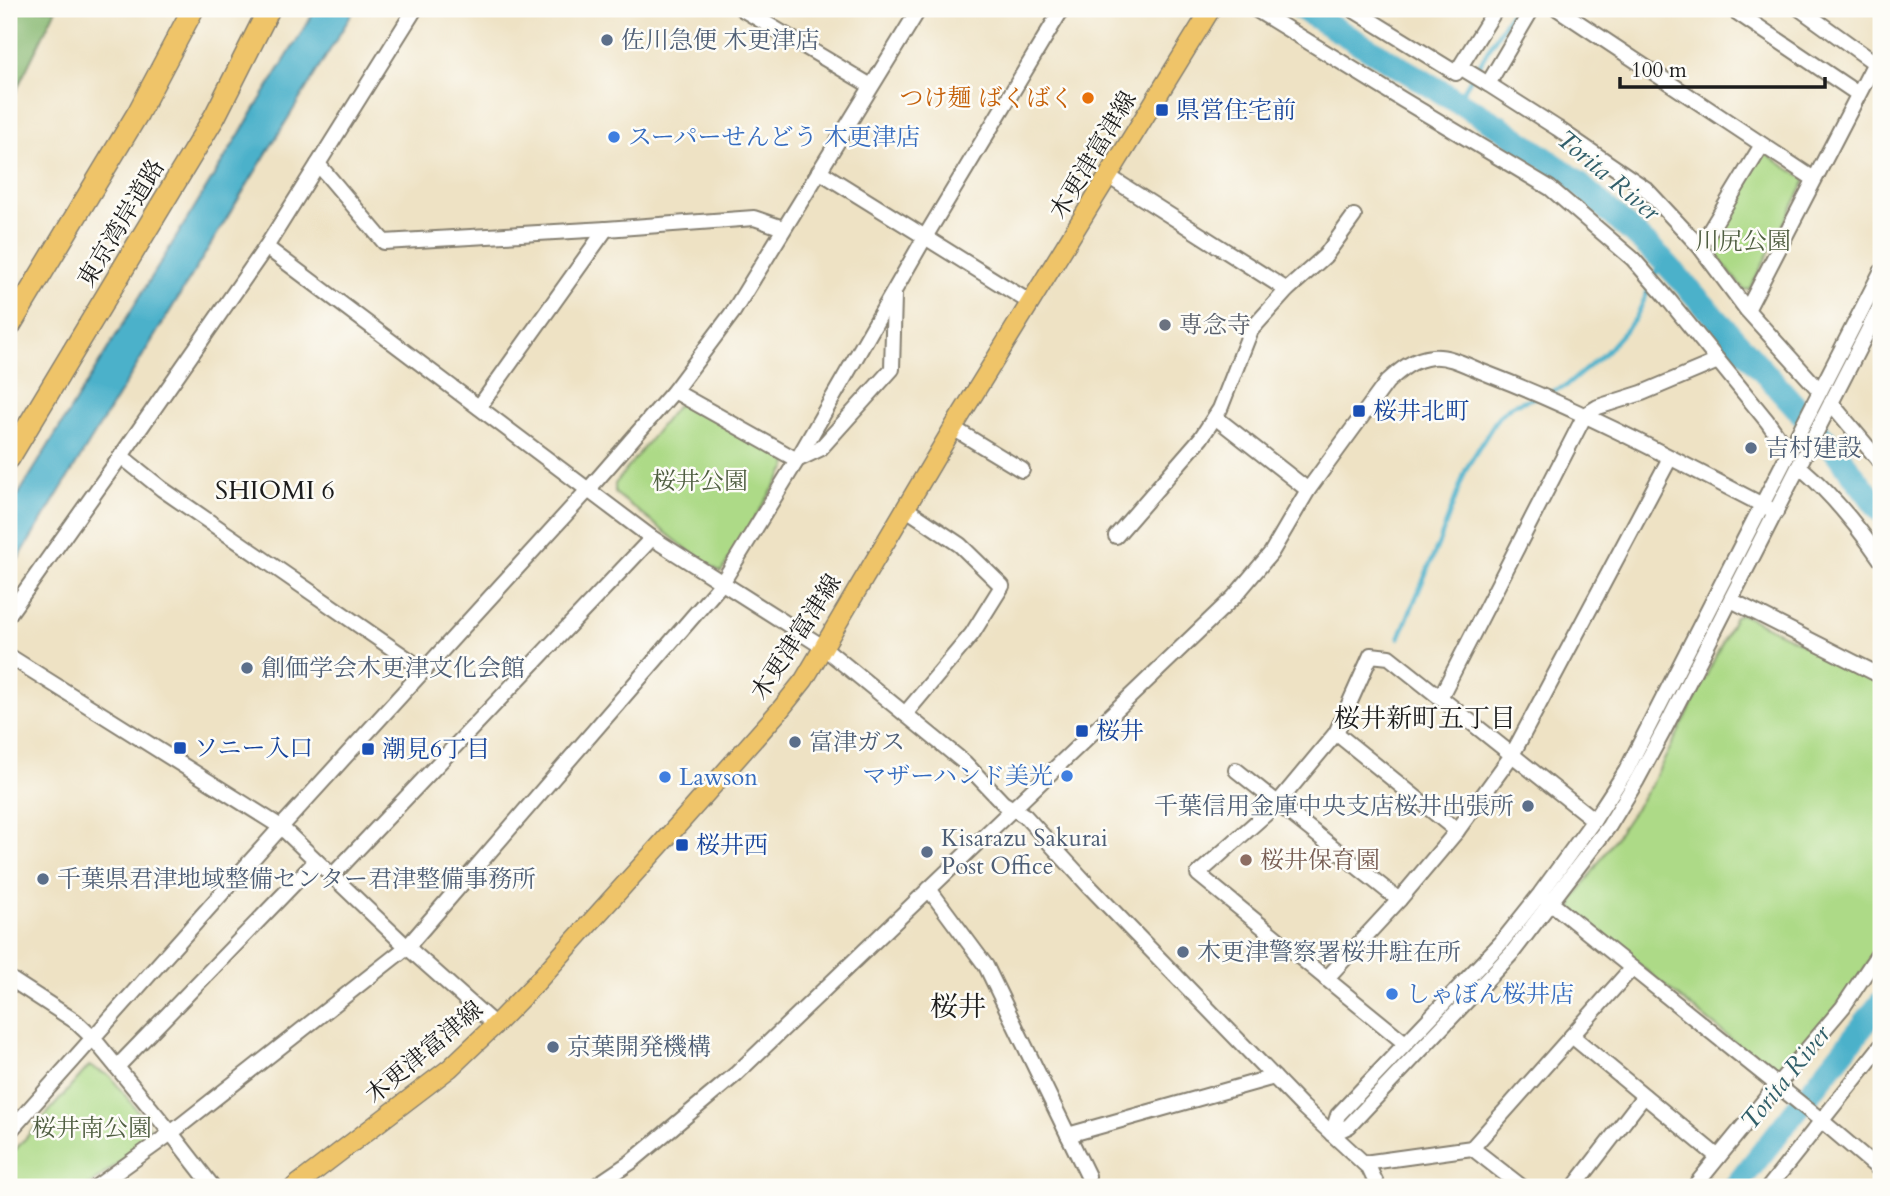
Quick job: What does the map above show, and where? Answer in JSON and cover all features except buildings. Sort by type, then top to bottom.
[{"type":"highway","name":"東京湾岸道路","points":[[9,327],[138,113],[193,9]]},
{"type":"highway","name":"東京湾岸道路","points":[[9,458],[215,116],[269,9]]},
{"type":"highway","points":[[9,444],[53,385]]},
{"type":"main road","name":"木更津富津線","points":[[294,1187],[450,1068],[495,1025],[543,976],[804,680],[953,428],[1211,9]]},
{"type":"street","points":[[9,614],[266,247],[415,9]]},
{"type":"street","points":[[742,9],[871,86]]},
{"type":"street","points":[[9,1132],[674,391],[733,312],[919,9]]},
{"type":"street","points":[[96,1187],[171,1133],[407,947],[722,583],[1062,9]]},
{"type":"street","points":[[1255,9],[1550,188],[1633,260],[1668,299],[1789,452]]},
{"type":"street","points":[[1352,9],[1456,73],[1496,9]]},
{"type":"street","points":[[1488,83],[1532,9]]},
{"type":"street","points":[[1558,9],[1814,179]]},
{"type":"street","points":[[1732,9],[1858,94]]},
{"type":"street","points":[[1746,310],[1878,57],[1800,9]]},
{"type":"street","points":[[1460,67],[1557,128],[1646,190],[1700,247],[1746,310],[1820,391]]},
{"type":"street","points":[[1700,247],[1762,145]]},
{"type":"street","points":[[318,164],[384,242],[754,218],[783,228]]},
{"type":"street","points":[[819,171],[1031,303]]},
{"type":"street","points":[[1108,177],[1287,290]]},
{"type":"street","points":[[1116,537],[1201,438],[1220,410],[1251,330],[1287,290],[1325,256],[1354,216]]},
{"type":"street","points":[[479,407],[606,229]]},
{"type":"street","points":[[266,247],[652,538],[823,647],[965,763],[1003,803],[1026,816],[1089,886],[1274,1077],[1369,1168],[1378,1187]]},
{"type":"street","points":[[1332,1134],[1338,1115],[1405,1042],[1546,899],[1609,826],[1637,780],[1731,600],[1789,452],[1876,293],[1881,272]]},
{"type":"street","points":[[797,460],[820,449],[892,369],[894,291]]},
{"type":"street","points":[[1332,1134],[1349,1126],[1512,953],[1626,771],[1769,508],[1799,466],[1881,305]]},
{"type":"street","points":[[594,1187],[631,1162],[736,1074],[1234,597],[1271,552],[1308,490],[1387,382],[1402,368],[1435,356],[1452,360],[1585,415],[1769,508]]},
{"type":"street","points":[[1440,698],[1585,415],[1598,407],[1642,393],[1718,361]]},
{"type":"street","points":[[674,391],[797,460]]},
{"type":"street","points":[[1831,403],[1881,463]]},
{"type":"street","points":[[1215,417],[1308,490]]},
{"type":"street","points":[[953,428],[1022,470]]},
{"type":"street","points":[[121,456],[162,489],[425,671]]},
{"type":"street","points":[[1326,979],[1399,900],[1457,831],[1512,755],[1670,458]]},
{"type":"street","points":[[1799,466],[1823,486],[1857,525],[1881,560]]},
{"type":"street","points":[[905,509],[960,545],[1003,586],[972,634],[905,714]]},
{"type":"street","points":[[332,876],[652,538]]},
{"type":"street","points":[[1731,600],[1881,676]]},
{"type":"street","points":[[1405,1042],[1198,874],[1278,804],[1336,733],[1371,655],[1389,657],[1594,820]]},
{"type":"street","points":[[9,656],[281,827],[407,947],[495,1025]]},
{"type":"street","points":[[1336,733],[1457,831]]},
{"type":"street","points":[[1237,771],[1399,900]]},
{"type":"street","points":[[117,1067],[316,861]]},
{"type":"street","points":[[929,889],[986,966],[1088,1176]]},
{"type":"street","points":[[1546,899],[1881,1171]]},
{"type":"street","points":[[1694,1187],[1780,1088],[1843,1007],[1881,950]]},
{"type":"street","points":[[1364,1163],[1472,1148],[1632,968]]},
{"type":"street","points":[[9,978],[75,1021],[93,1038],[213,1187]]},
{"type":"street","points":[[1572,1036],[1718,1157]]},
{"type":"street","points":[[1769,1187],[1881,1046]]},
{"type":"street","points":[[1068,1135],[1274,1077]]},
{"type":"street","points":[[1574,1187],[1644,1096]]},
{"type":"street","points":[[1472,1148],[1522,1187]]},
{"type":"green space","points":[[9,9],[56,9],[9,105]]},
{"type":"green space","name":"川尻公園","points":[[1766,154],[1806,180],[1750,289],[1744,290],[1710,248],[1710,242],[1761,156]]},
{"type":"green space","name":"桜井公園","points":[[682,399],[789,458],[787,467],[721,572],[698,558],[615,493],[615,484]]},
{"type":"green space","points":[[1741,614],[1881,682],[1881,941],[1839,1006],[1778,1071],[1773,1073],[1572,908],[1574,899],[1651,785],[1735,617]]},
{"type":"green space","name":"桜井南公園","points":[[89,1066],[110,1076],[151,1128],[150,1139],[87,1187],[9,1187],[9,1157]]},
{"type":"water","points":[[316,9],[355,9],[9,574],[9,510]]},
{"type":"waterway","name":"Torita River","points":[[1302,9],[1502,128],[1570,176],[1662,259],[1833,448],[1881,511]]},
{"type":"waterway","points":[[1457,102],[1513,9]]},
{"type":"waterway","points":[[1544,394],[1566,386],[1606,352],[1636,318],[1662,259]]},
{"type":"waterway","points":[[1399,638],[1466,469],[1498,417],[1512,405],[1536,397]]},
{"type":"waterway","name":"Torita River","points":[[1735,1187],[1881,1003]]},
{"type":"place","name":"佐川急便 木更津店","points":[[607,40]]},
{"type":"place","name":"つけ麺 ばくばく","points":[[1088,98]]},
{"type":"place","name":"県営住宅前","points":[[1162,110]]},
{"type":"place","name":"スーパーせんどう 木更津店","points":[[614,137]]},
{"type":"place","name":"専念寺","points":[[1165,325]]},
{"type":"place","name":"桜井北町","points":[[1359,411]]},
{"type":"place","name":"吉村建設","points":[[1751,448]]},
{"type":"place","name":"創価学会木更津文化会館","points":[[247,668]]},
{"type":"place","name":"桜井","points":[[1082,731]]},
{"type":"place","name":"富津ガス","points":[[795,742]]},
{"type":"place","name":"ソニー入口","points":[[180,748]]},
{"type":"place","name":"潮見6丁目","points":[[368,749]]},
{"type":"place","name":"マザーハンド美光","points":[[1067,776]]},
{"type":"place","name":"Lawson","points":[[665,777]]},
{"type":"place","name":"千葉信用金庫中央支店桜井出張所","points":[[1528,806]]},
{"type":"place","name":"桜井西","points":[[682,845]]},
{"type":"place","name":"Kisarazu Sakurai Post Office","points":[[927,852]]},
{"type":"place","name":"桜井保育園","points":[[1246,860]]},
{"type":"place","name":"千葉県君津地域整備センター君津整備事務所","points":[[43,879]]},
{"type":"place","name":"木更津警察署桜井駐在所","points":[[1183,952]]},
{"type":"place","name":"しゃぼん桜井店","points":[[1392,994]]},
{"type":"place","name":"京葉開発機構","points":[[553,1047]]},
{"type":"district","name":"SHIOMI 6","points":[[275,490]]},
{"type":"district","name":"桜井新町五丁目","points":[[1425,718]]},
{"type":"district","name":"桜井","points":[[958,1006]]}]
